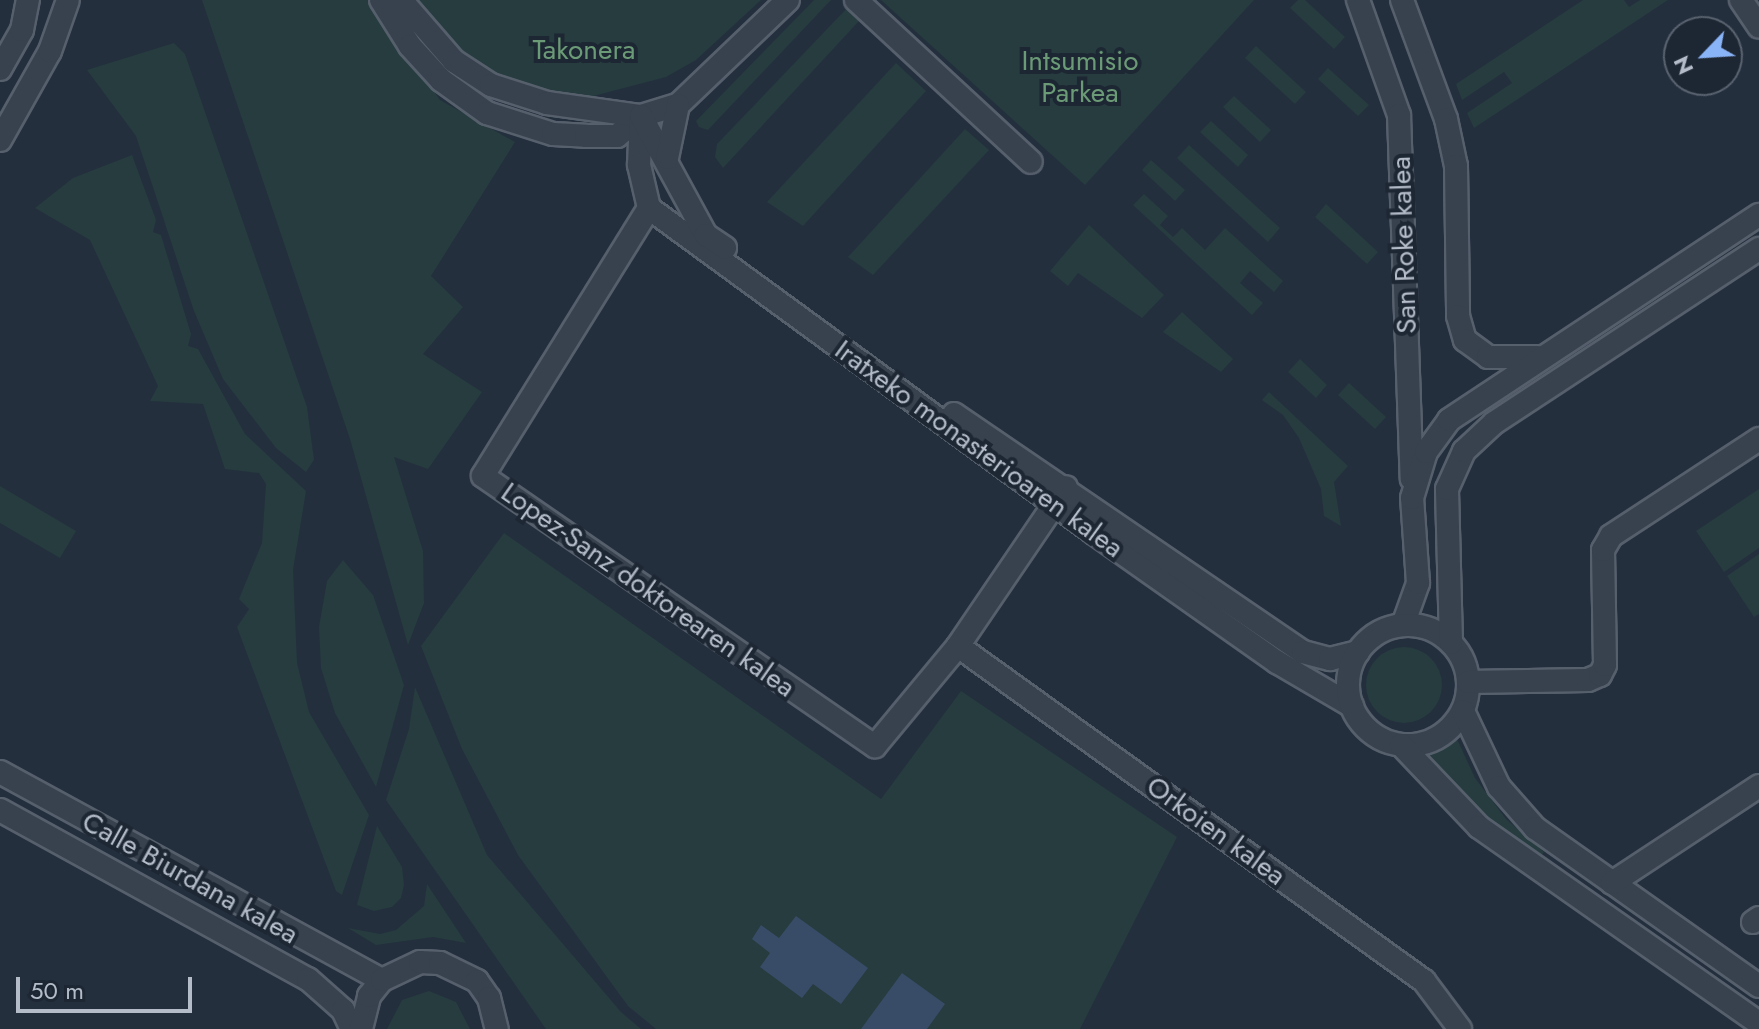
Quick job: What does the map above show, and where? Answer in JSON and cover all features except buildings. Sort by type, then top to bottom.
[{"type":"street","points":[[0,69],[22,30],[28,0]]},
{"type":"street","points":[[0,140],[50,51],[68,0]]},
{"type":"street","points":[[381,0],[410,46],[441,80],[487,113],[553,134],[617,136],[641,116],[678,105],[788,0]]},
{"type":"street","points":[[401,0],[454,61],[491,85],[547,103],[641,116]]},
{"type":"street","points":[[856,0],[1031,162]]},
{"type":"street","name":"San Roke kalea","points":[[1358,0],[1399,115],[1412,498],[1418,583],[1403,625]]},
{"type":"street","name":"San Roke kalea","points":[[1402,0],[1446,119],[1456,166],[1458,316],[1465,340],[1488,357],[1543,356]]},
{"type":"street","points":[[1741,0],[1759,27]]},
{"type":"street","points":[[667,158],[678,105]]},
{"type":"street","points":[[641,116],[639,165],[649,208]]},
{"type":"street","name":"Iratxeko monasterioaren kalea","points":[[641,116],[667,158],[706,235],[959,417],[1277,662],[1352,706]]},
{"type":"street","points":[[617,136],[639,165]]},
{"type":"street","name":"Iratxeko monasterioaren kalea","points":[[649,208],[1060,496],[1303,652],[1330,659],[1358,652]]},
{"type":"street","name":"Lopez-Sanz doktorearen kalea","points":[[649,208],[483,476],[875,746],[958,646]]},
{"type":"street","points":[[1412,498],[1426,452],[1449,420],[1759,215]]},
{"type":"street","points":[[1401,745],[1437,738],[1463,711],[1468,682],[1451,643],[1447,489],[1464,451],[1494,423],[1759,249]]},
{"type":"street","points":[[1468,682],[1588,680],[1600,675],[1605,665],[1603,550],[1611,536],[1759,439]]},
{"type":"street","points":[[958,646],[1060,496]]},
{"type":"street","points":[[1451,643],[1421,626],[1403,625],[1370,639],[1358,652],[1350,669],[1352,706],[1371,733],[1401,745],[1479,827],[1759,1023]]},
{"type":"street","name":"Orkoien kalea","points":[[958,646],[1424,981],[1460,1029]]},
{"type":"street","points":[[1463,711],[1513,808],[1612,883],[1759,986]]},
{"type":"street","name":"Calle Biurdana kalea","points":[[0,772],[382,980]]},
{"type":"street","points":[[1612,883],[1759,786]]},
{"type":"street","name":"Calle Biurdana kalea","points":[[0,810],[308,979],[343,1010],[352,1029]]},
{"type":"street","points":[[361,1029],[369,996],[382,980],[420,962],[450,966],[477,981],[501,1025]]},
{"type":"green space","points":[[202,0],[371,0],[440,100],[515,142],[431,276],[463,307],[423,354],[482,392],[428,469],[394,457],[423,551],[424,603],[408,645],[350,439]]},
{"type":"green space","name":"Takonera","points":[[407,0],[761,0],[696,60],[666,77],[582,99],[540,95],[460,59]]},
{"type":"green space","points":[[814,0],[831,0],[708,130],[699,127],[696,121]]},
{"type":"green space","name":"Intsumisio Parkea","points":[[881,0],[1254,0],[1085,185]]},
{"type":"green space","points":[[1298,0],[1305,0],[1345,37],[1334,49],[1290,8]]},
{"type":"green space","points":[[1583,0],[1624,0],[1629,7],[1640,0],[1668,0],[1474,128],[1467,113],[1512,83],[1504,72],[1462,100],[1456,84]]},
{"type":"green space","points":[[850,5],[859,21],[723,168],[715,157],[717,144]]},
{"type":"green space","points":[[174,43],[185,54],[307,407],[314,460],[306,472],[276,448],[223,379],[194,311],[136,136],[87,70]]},
{"type":"green space","points":[[1256,46],[1306,92],[1295,104],[1245,58]]},
{"type":"green space","points":[[896,63],[926,91],[803,226],[767,202]]},
{"type":"green space","points":[[1328,68],[1369,105],[1358,116],[1318,79]]},
{"type":"green space","points":[[1234,96],[1271,130],[1260,142],[1223,107]]},
{"type":"green space","points":[[1211,121],[1248,155],[1238,167],[1200,132]]},
{"type":"green space","points":[[965,129],[989,150],[873,275],[848,257]]},
{"type":"green space","points":[[1189,145],[1280,228],[1268,242],[1177,158]]},
{"type":"green space","points":[[132,155],[156,220],[153,232],[161,235],[191,334],[188,346],[198,349],[245,434],[306,491],[293,570],[297,663],[309,712],[369,815],[342,895],[336,891],[237,627],[249,609],[239,599],[262,543],[266,484],[259,473],[225,469],[203,404],[150,401],[158,386],[90,240],[35,208],[73,178]]},
{"type":"green space","points":[[1151,160],[1185,190],[1175,201],[1142,170]]},
{"type":"green space","points":[[1144,194],[1168,216],[1160,225],[1173,237],[1182,228],[1205,250],[1225,228],[1283,281],[1274,292],[1250,271],[1240,283],[1263,303],[1252,315],[1133,205]]},
{"type":"green space","points":[[1326,204],[1378,252],[1367,264],[1315,217]]},
{"type":"green space","points":[[1089,225],[1164,295],[1142,318],[1078,273],[1068,286],[1050,271]]},
{"type":"green space","points":[[1182,312],[1233,359],[1221,372],[1163,332]]},
{"type":"green space","points":[[1300,359],[1327,385],[1316,398],[1288,372]]},
{"type":"green space","points":[[1349,383],[1386,417],[1375,429],[1338,395]]},
{"type":"green space","points":[[1269,392],[1348,466],[1334,482],[1341,526],[1324,516],[1321,489],[1299,438],[1283,415],[1262,400]]},
{"type":"green space","points":[[0,486],[76,531],[60,558],[0,523]]},
{"type":"green space","points":[[1759,489],[1759,548],[1724,572],[1696,531]]},
{"type":"green space","points":[[504,533],[881,799],[961,691],[1177,837],[1080,1029],[656,1029],[628,1006],[518,855],[462,749],[421,646]]},
{"type":"green space","points":[[1759,554],[1759,614],[1754,617],[1727,576]]},
{"type":"green space","points":[[343,560],[373,595],[404,685],[376,787],[335,713],[321,668],[319,627],[327,581]]},
{"type":"green space","points":[[1404,647],[1419,650],[1431,658],[1439,670],[1442,685],[1439,700],[1431,712],[1419,720],[1404,723],[1389,720],[1377,712],[1369,700],[1366,685],[1369,670],[1377,658],[1389,650]]},
{"type":"green space","points":[[415,687],[487,855],[621,1012],[641,1029],[546,1029],[386,800],[409,729]]},
{"type":"green space","points":[[1457,739],[1475,778],[1506,819],[1544,852],[1539,859],[1489,826],[1427,757]]},
{"type":"green space","points":[[377,826],[402,867],[404,885],[401,898],[392,907],[374,911],[357,905]]},
{"type":"green space","points":[[427,884],[466,943],[433,937],[376,945],[348,928],[380,934],[396,930],[424,906]]},
{"type":"green space","points":[[429,991],[456,1002],[470,1029],[387,1029],[402,1000]]},
{"type":"water","points":[[796,916],[868,968],[841,1004],[813,984],[802,998],[760,967],[770,953],[752,939],[761,925],[779,938]]},
{"type":"water","points":[[902,973],[945,1004],[927,1029],[861,1029]]}]
